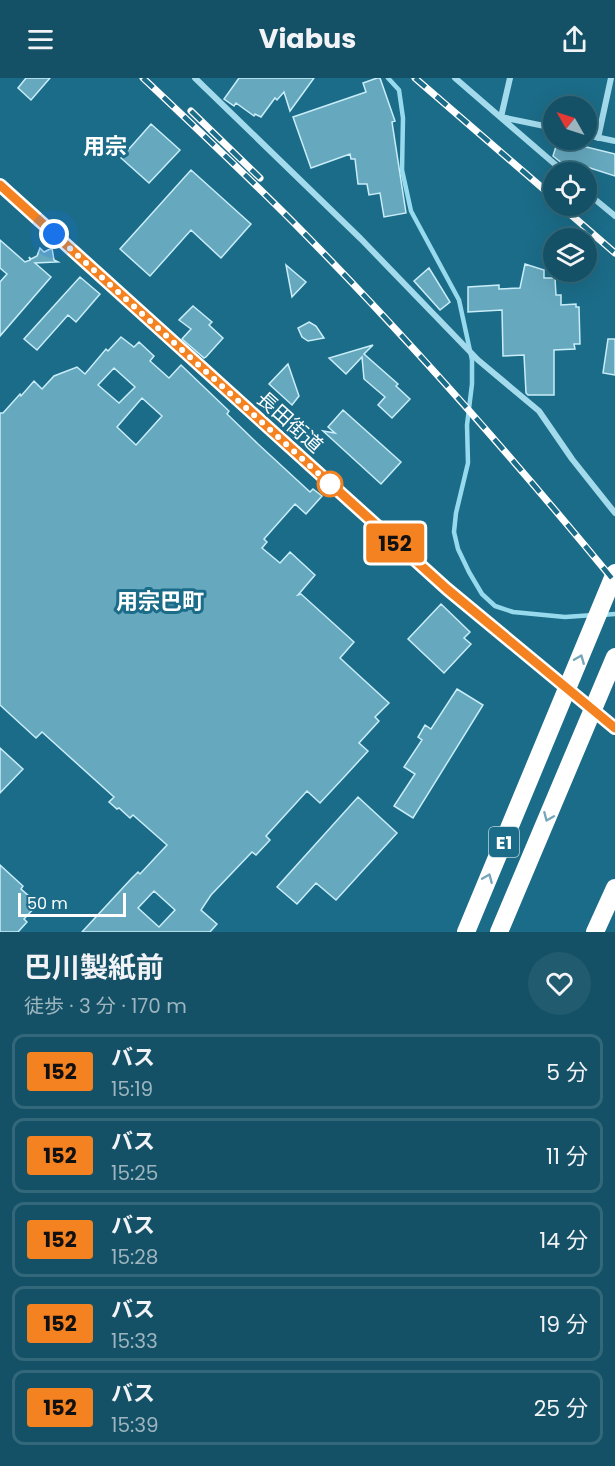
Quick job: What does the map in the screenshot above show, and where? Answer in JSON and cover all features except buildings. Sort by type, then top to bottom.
[{"type":"highway","name":"E1","points":[[466,932],[615,573]]},
{"type":"highway","name":"E1","points":[[499,932],[615,657]]},
{"type":"highway","points":[[596,932],[615,888]]},
{"type":"main road","name":"長田街道","points":[[0,185],[447,589],[615,728]]},
{"type":"street","points":[[195,78],[354,232],[478,360],[539,411],[572,459],[615,513]]},
{"type":"street","points":[[455,78],[553,162]]},
{"type":"street","points":[[501,117],[510,78]]},
{"type":"street","points":[[611,78],[598,138],[615,141]]},
{"type":"street","points":[[501,117],[543,126]]},
{"type":"street","points":[[597,201],[615,216]]},
{"type":"waterway","points":[[388,78],[399,90],[403,118],[402,170],[411,211],[459,300],[472,360],[472,384],[467,425],[468,463],[456,513],[454,532],[458,549],[482,594],[495,606],[513,612],[565,617],[594,615]]},
{"type":"waterway","points":[[602,615],[615,614]]},
{"type":"railway","points":[[143,78],[276,205],[336,266],[498,444],[615,582]]},
{"type":"railway","points":[[415,78],[543,189]]},
{"type":"railway","points":[[191,111],[260,178]]},
{"type":"railway","points":[[572,216],[615,253]]},
{"type":"bus line","name":"152","points":[[0,185],[447,589],[615,728]]},
{"type":"district","name":"用宗","points":[[105,146]]},
{"type":"district","name":"用宗巴町","points":[[160,601]]},
{"type":"route","points":[[54,234],[330,484]]}]
